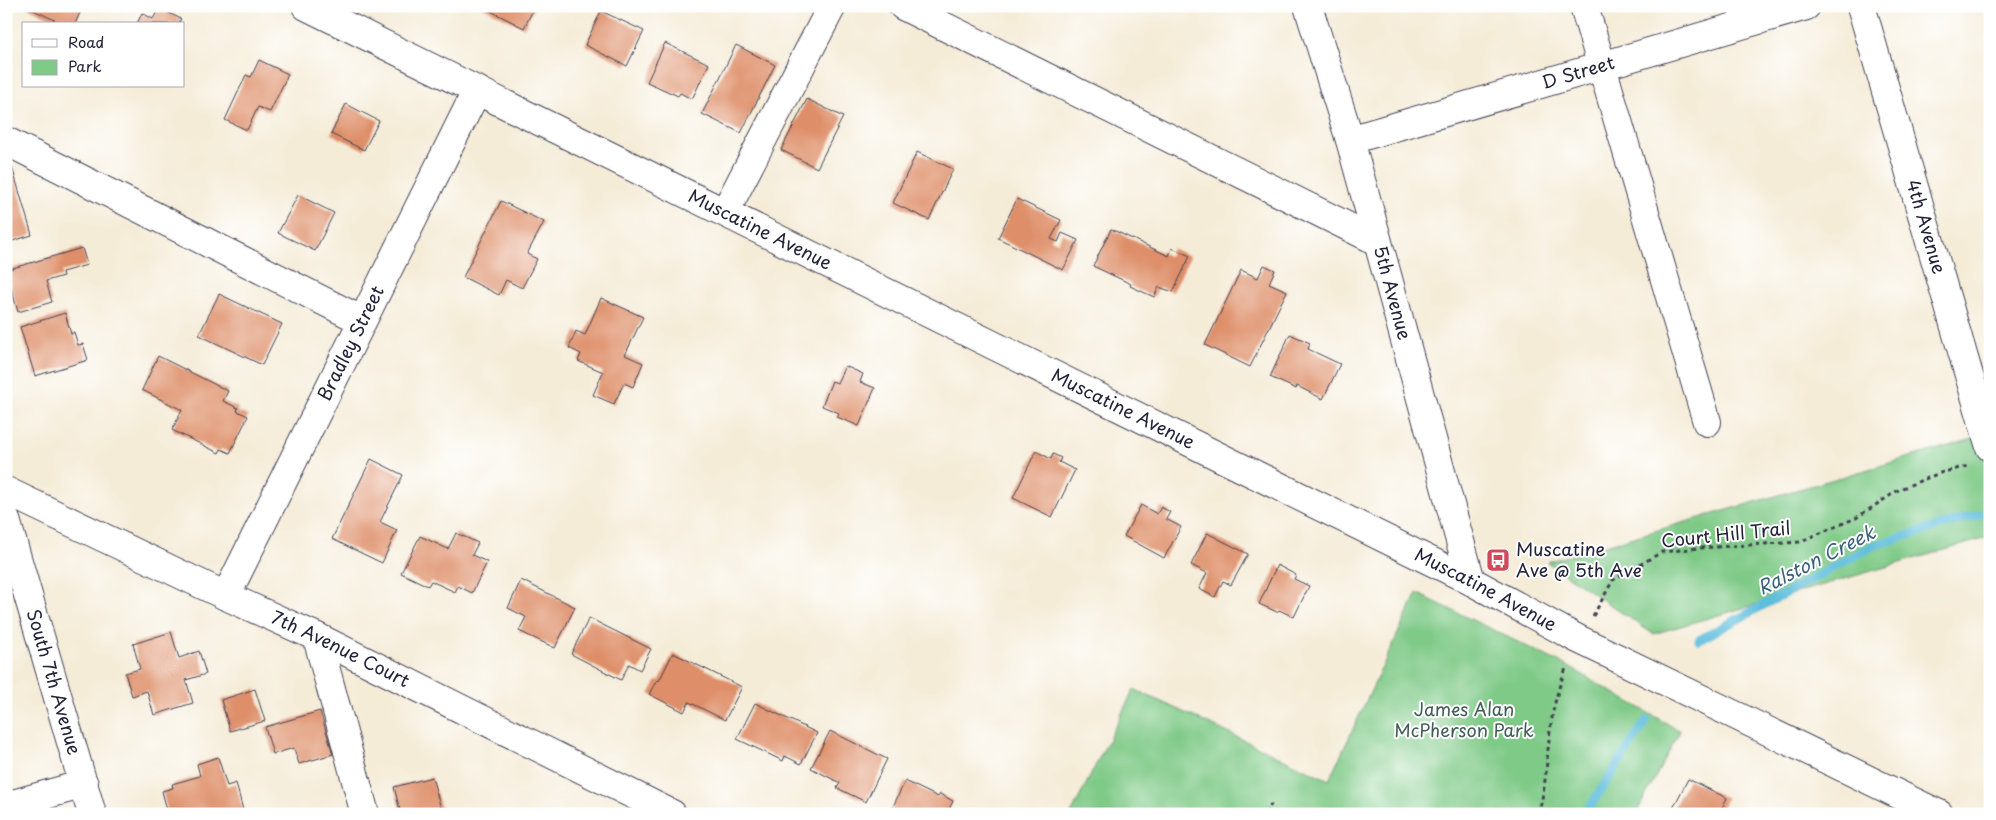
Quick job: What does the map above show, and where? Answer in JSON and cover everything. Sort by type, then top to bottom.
[{"type":"street","points":[[725,212],[832,6]]},
{"type":"street","points":[[904,6],[1377,241]]},
{"type":"street","name":"5th Avenue","points":[[1308,6],[1350,140],[1472,581]]},
{"type":"street","points":[[1584,6],[1707,422]]},
{"type":"street","name":"D Street","points":[[1350,140],[1806,6]]},
{"type":"street","name":"4th Avenue","points":[[1861,6],[1981,456]]},
{"type":"street","name":"Muscatine Avenue","points":[[310,7],[1472,581],[1578,639],[1939,814]]},
{"type":"street","name":"Bradley Street","points":[[226,596],[361,320],[477,90]]},
{"type":"street","points":[[6,141],[361,320]]},
{"type":"street","name":"7th Avenue Court","points":[[6,491],[226,596],[317,637],[672,814]]},
{"type":"street","name":"South 7th Avenue","points":[[6,520],[92,814]]},
{"type":"street","points":[[317,637],[365,814]]},
{"type":"street","points":[[6,806],[84,784]]},
{"type":"path","name":"Court Hill Trail","points":[[1538,814],[1544,796],[1551,720],[1556,693],[1578,639],[1613,580],[1662,552],[1799,542],[1856,518],[1900,489],[1981,456]]},
{"type":"path","points":[[1266,814],[1271,804]]},
{"type":"green space","points":[[1990,434],[1990,537],[1653,634],[1547,562]]},
{"type":"green space","name":"James Alan McPherson Park","points":[[1417,593],[1567,666],[1680,731],[1636,814],[1071,814],[1134,689],[1329,780]]},
{"type":"building","points":[[25,6],[83,6],[76,22],[59,22]]},
{"type":"building","points":[[481,6],[535,6],[524,28]]},
{"type":"building","points":[[159,8],[181,19],[179,22],[138,22],[142,13],[153,19]]},
{"type":"building","points":[[601,11],[644,31],[627,66],[585,45]]},
{"type":"building","points":[[665,43],[709,64],[692,99],[680,93],[678,96],[647,82]]},
{"type":"building","points":[[736,45],[775,65],[741,133],[702,114]]},
{"type":"building","points":[[259,60],[288,74],[270,112],[258,107],[247,130],[225,120],[246,75],[251,77]]},
{"type":"building","points":[[807,99],[843,117],[817,168],[781,150]]},
{"type":"building","points":[[346,104],[379,121],[364,150],[331,134]]},
{"type":"building","points":[[917,152],[953,169],[929,220],[893,203]]},
{"type":"building","points":[[12,167],[32,235],[6,243],[6,169]]},
{"type":"building","points":[[298,195],[334,213],[315,251],[278,233]]},
{"type":"building","points":[[1017,199],[1061,220],[1051,239],[1058,242],[1062,233],[1078,240],[1063,270],[998,238]]},
{"type":"building","points":[[501,201],[544,222],[527,254],[537,259],[522,288],[506,280],[499,295],[463,277]]},
{"type":"building","points":[[1111,229],[1169,256],[1172,248],[1190,256],[1173,292],[1159,287],[1154,297],[1093,266]]},
{"type":"building","points":[[82,248],[87,265],[62,272],[63,276],[46,281],[52,302],[18,312],[6,270]]},
{"type":"building","points":[[1264,265],[1275,270],[1269,283],[1287,291],[1250,367],[1205,345],[1241,270],[1258,278]]},
{"type":"building","points":[[219,294],[282,324],[262,365],[199,335]]},
{"type":"building","points":[[601,298],[643,317],[625,355],[643,363],[633,387],[624,383],[614,404],[593,395],[603,372],[578,361],[581,354],[569,348],[576,331],[585,335]]},
{"type":"building","points":[[65,313],[71,334],[74,332],[78,345],[83,344],[88,360],[35,376],[20,327]]},
{"type":"building","points":[[1290,334],[1310,343],[1308,349],[1340,364],[1323,399],[1297,386],[1296,389],[1270,377]]},
{"type":"building","points":[[158,356],[228,391],[223,401],[238,408],[237,411],[248,416],[230,453],[221,449],[219,453],[172,430],[182,410],[142,390]]},
{"type":"building","points":[[845,366],[863,374],[860,382],[875,388],[859,426],[837,417],[839,413],[822,406],[832,381],[837,383]]},
{"type":"building","points":[[1036,451],[1051,459],[1053,454],[1061,458],[1059,462],[1075,470],[1052,517],[1013,498]]},
{"type":"building","points":[[371,459],[403,475],[380,522],[397,530],[382,563],[332,539]]},
{"type":"building","points":[[1141,505],[1157,514],[1161,507],[1170,512],[1166,519],[1181,527],[1164,558],[1124,536]]},
{"type":"building","points":[[456,533],[478,543],[472,555],[487,562],[472,593],[458,586],[455,592],[431,581],[428,586],[401,573],[420,536],[448,549]]},
{"type":"building","points":[[1207,533],[1248,554],[1231,585],[1223,581],[1215,597],[1199,589],[1207,573],[1191,565]]},
{"type":"building","points":[[1277,565],[1296,575],[1294,579],[1309,586],[1294,617],[1259,604]]},
{"type":"building","points":[[521,580],[575,607],[555,648],[519,631],[526,617],[508,608]]},
{"type":"building","points":[[589,618],[651,649],[640,670],[629,664],[621,680],[571,654]]},
{"type":"building","points":[[171,632],[179,658],[199,651],[206,674],[186,680],[193,703],[154,715],[147,691],[132,696],[125,673],[140,669],[133,644]]},
{"type":"building","points":[[673,653],[742,687],[725,720],[689,702],[684,712],[649,694],[657,680],[659,681]]},
{"type":"building","points":[[255,689],[265,721],[230,731],[221,700]]},
{"type":"building","points":[[755,703],[817,733],[801,764],[785,756],[783,761],[737,739]]},
{"type":"building","points":[[320,711],[333,754],[299,764],[294,748],[273,754],[265,727]]},
{"type":"building","points":[[830,731],[887,759],[866,802],[837,788],[840,783],[811,768]]},
{"type":"building","points":[[218,757],[227,786],[236,783],[243,810],[235,814],[168,814],[162,791],[173,788],[172,784],[200,776],[197,764]]},
{"type":"building","points":[[432,777],[442,812],[401,814],[394,787]]},
{"type":"building","points":[[1688,779],[1727,798],[1719,814],[1670,814]]},
{"type":"building","points":[[905,781],[938,797],[940,794],[953,801],[947,814],[890,813]]},
{"type":"waterway","name":"Ralston Creek","points":[[1699,640],[1875,545],[1981,514]]},
{"type":"waterway","name":"Ralston Creek","points":[[1585,814],[1647,720]]},
{"type":"place","name":"Muscatine Ave @ 5th Ave","points":[[1498,560]]}]
